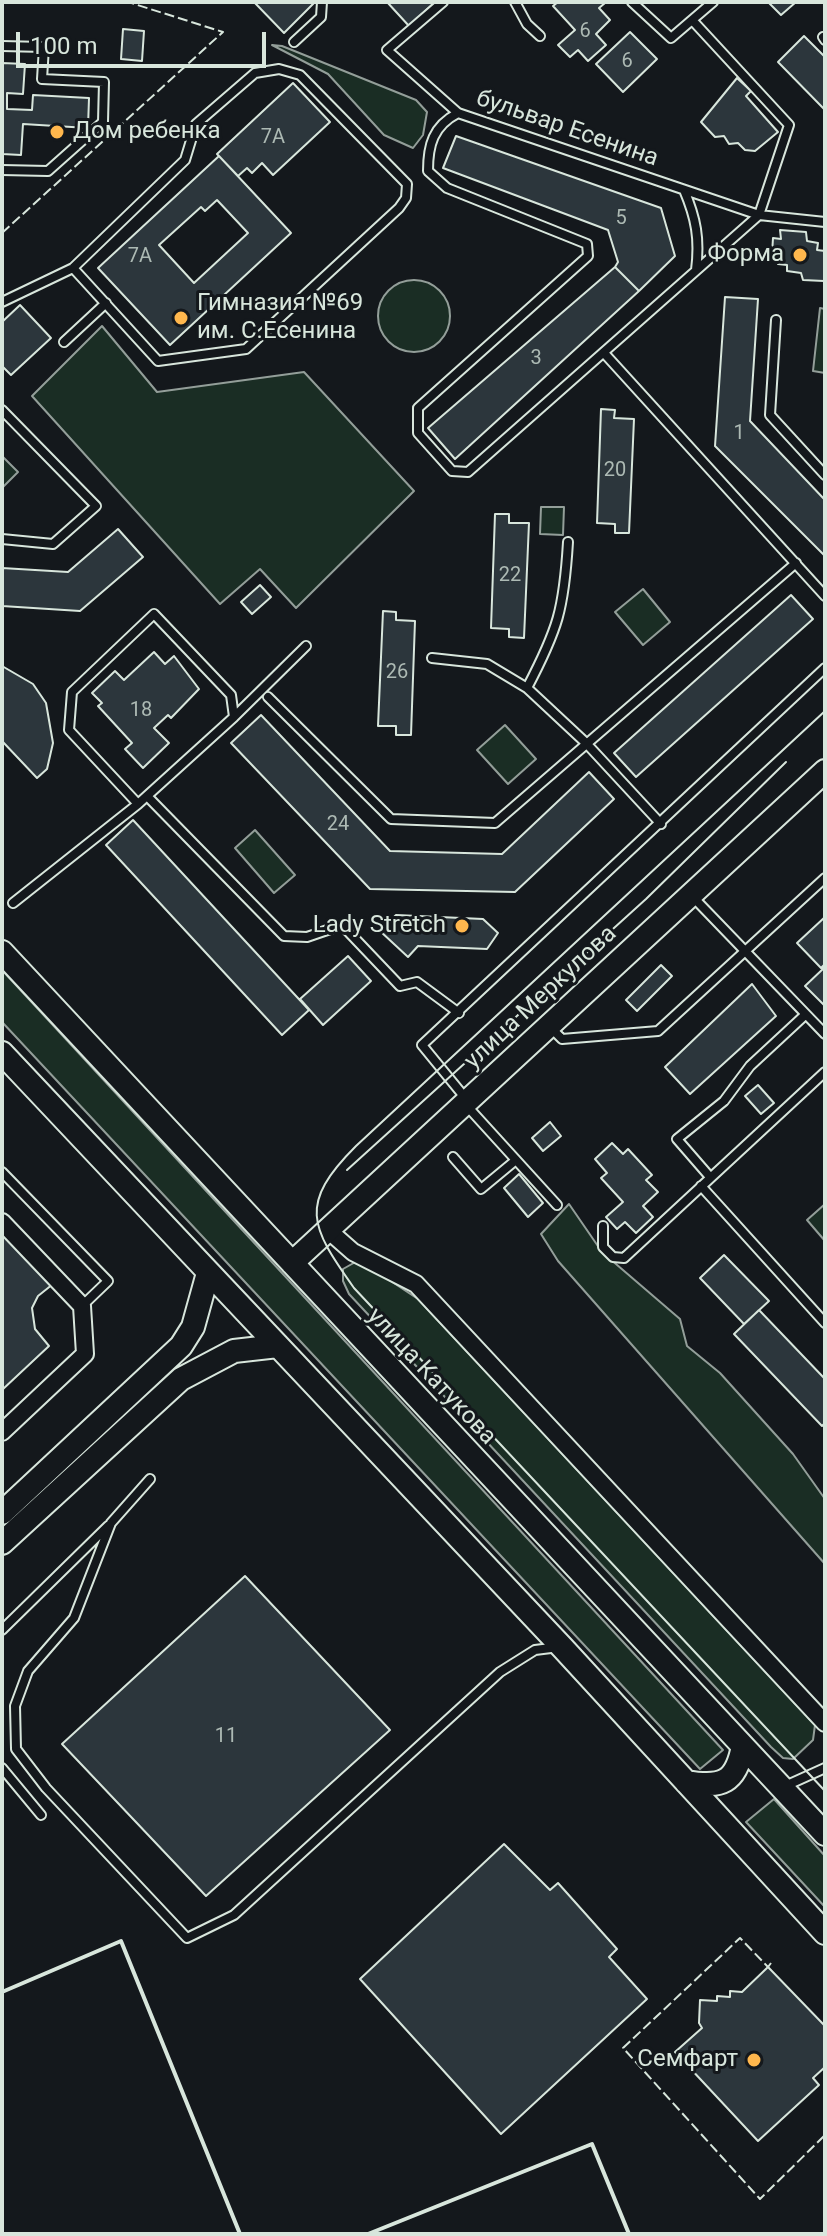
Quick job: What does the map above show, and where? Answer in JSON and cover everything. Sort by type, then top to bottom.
[{"type":"main road","name":"улица Меркулова","points":[[292,1263],[825,771]]},
{"type":"main road","name":"улица Катукова","points":[[2,952],[825,1834]]},
{"type":"main road","points":[[2,1053],[562,1647],[825,1933]]},
{"type":"main road","points":[[2,1513],[181,1346],[193,1327],[208,1273]]},
{"type":"main road","points":[[2,1543],[181,1379],[234,1351],[278,1346]]},
{"type":"main road","points":[[686,1782],[707,1786],[727,1781],[739,1767],[743,1746]]},
{"type":"street","points":[[2,1222],[82,1306],[85,1354],[2,1432]]},
{"type":"street","points":[[328,1230],[353,1252],[416,1284],[825,1723]]},
{"type":"lane","points":[[294,42],[321,17],[322,2]]},
{"type":"lane","name":"бульвар Есенина","points":[[443,2],[387,50],[458,113],[759,215],[825,222]]},
{"type":"lane","points":[[515,2],[527,24],[540,36]]},
{"type":"lane","points":[[632,2],[671,38],[713,2]]},
{"type":"lane","points":[[458,113],[436,130],[428,150],[428,171],[447,188],[587,244],[588,256],[418,408],[418,433],[452,471],[468,472],[759,215],[789,125],[693,21]]},
{"type":"lane","points":[[2,46],[44,47],[42,79],[104,82],[103,122],[48,171],[2,170]]},
{"type":"lane","points":[[2,302],[73,268],[185,160],[196,124],[255,73],[279,69],[300,75],[407,184],[406,198],[399,208],[246,349],[158,361],[73,268]]},
{"type":"lane","points":[[684,190],[698,230],[696,271]]},
{"type":"lane","points":[[64,342],[106,303]]},
{"type":"lane","points":[[776,320],[770,415],[825,475]]},
{"type":"lane","points":[[604,353],[825,596]]},
{"type":"lane","points":[[2,410],[96,506],[53,544],[2,539]]},
{"type":"lane","points":[[527,688],[554,638],[565,601],[568,542]]},
{"type":"lane","points":[[268,697],[391,819],[495,823],[796,563]]},
{"type":"lane","points":[[138,804],[69,730],[72,692],[154,614],[231,695],[234,717]]},
{"type":"lane","points":[[13,903],[138,804],[306,646]]},
{"type":"lane","points":[[432,658],[487,664],[527,688],[586,743],[661,824]]},
{"type":"lane","points":[[557,1205],[466,1102],[422,1045],[825,668]]},
{"type":"lane","points":[[147,796],[284,936],[307,937],[342,925],[400,986],[417,982],[459,1013]]},
{"type":"lane","points":[[549,1026],[562,1039],[658,1031],[825,878]]},
{"type":"lane","points":[[691,895],[825,1034]]},
{"type":"lane","points":[[710,1177],[677,1139],[724,1101],[750,1066],[805,1015]]},
{"type":"lane","points":[[603,1226],[603,1247],[613,1257],[624,1258],[825,1072]]},
{"type":"lane","points":[[453,1157],[481,1189],[516,1160]]},
{"type":"lane","points":[[2,1172],[108,1281],[82,1306]]},
{"type":"lane","points":[[701,1186],[825,1323]]},
{"type":"lane","points":[[2,1630],[111,1523],[150,1479]]},
{"type":"lane","points":[[111,1523],[74,1618],[28,1671],[15,1706],[16,1749],[46,1788],[187,1938],[234,1915],[500,1672],[535,1650],[562,1647]]},
{"type":"lane","points":[[2,1768],[41,1815]]},
{"type":"lane","points":[[782,1787],[825,1768]]},
{"type":"green space","points":[[272,45],[282,46],[416,100],[427,112],[423,135],[413,148],[384,135],[328,74]]},
{"type":"green space","points":[[414,280],[434,286],[444,296],[450,316],[444,336],[434,346],[414,352],[394,346],[384,336],[378,316],[384,296],[394,286]]},
{"type":"green space","points":[[820,308],[825,309],[825,373],[813,371]]},
{"type":"green space","points":[[102,326],[157,392],[304,372],[414,491],[296,608],[260,569],[220,604],[32,396]]},
{"type":"green space","points":[[2,456],[18,472],[2,488]]},
{"type":"green space","points":[[541,507],[564,507],[563,535],[540,534]]},
{"type":"green space","points":[[643,589],[670,622],[643,645],[615,612]]},
{"type":"green space","points":[[505,725],[536,759],[508,784],[477,750]]},
{"type":"green space","points":[[255,830],[295,875],[274,893],[235,848]]},
{"type":"green space","points":[[2,970],[723,1750],[700,1769],[2,1022]]},
{"type":"green space","points":[[569,1204],[602,1252],[680,1319],[687,1346],[720,1373],[793,1454],[825,1499],[825,1564],[558,1261],[541,1234]]},
{"type":"green space","points":[[825,1204],[825,1241],[807,1220]]},
{"type":"green space","points":[[359,1260],[418,1299],[815,1725],[813,1740],[793,1759],[783,1758],[771,1747],[349,1294],[343,1281],[343,1269]]},
{"type":"green space","points":[[774,1799],[825,1856],[825,1907],[746,1822]]},
{"type":"building","points":[[254,2],[313,2],[314,3],[284,33]]},
{"type":"building","points":[[387,2],[435,2],[409,26]]},
{"type":"building","points":[[558,2],[605,3],[599,8],[610,20],[596,34],[606,45],[588,61],[578,50],[570,57],[558,45],[575,30],[553,6]]},
{"type":"building","points":[[768,2],[796,2],[781,15]]},
{"type":"building","points":[[123,29],[144,31],[142,61],[121,59]]},
{"type":"building","points":[[630,32],[657,59],[623,92],[596,64]]},
{"type":"building","points":[[804,36],[825,57],[825,110],[778,62]]},
{"type":"building","points":[[2,63],[25,64],[23,94],[7,93],[7,109],[32,110],[33,95],[89,98],[88,128],[23,124],[21,155],[2,154]]},
{"type":"building","points":[[737,78],[751,91],[746,96],[778,132],[755,151],[745,150],[738,143],[729,144],[724,136],[715,137],[701,122]]},
{"type":"building","points":[[293,83],[330,122],[273,175],[262,163],[252,173],[247,168],[238,176],[217,154]]},
{"type":"building","points":[[456,136],[661,208],[675,256],[639,291],[615,267],[618,262],[608,230],[443,168]]},
{"type":"building","points":[[219,156],[291,233],[170,345],[98,268]],"holes":[[[217,200],[248,233],[194,283],[159,245],[201,207],[205,211]]]},
{"type":"building","name":"Форма","points":[[780,230],[806,232],[807,241],[818,243],[817,250],[825,251],[824,281],[803,280],[801,273],[787,271],[787,265],[778,264],[778,256],[772,254],[773,238],[781,239]]},
{"type":"building","points":[[615,267],[639,291],[455,459],[428,428]]},
{"type":"building","points":[[725,297],[758,299],[750,421],[825,500],[825,556],[715,446]]},
{"type":"building","points":[[20,305],[51,338],[11,375],[2,366],[2,322]]},
{"type":"building","points":[[601,409],[615,410],[614,418],[634,419],[629,533],[615,533],[615,524],[597,523]]},
{"type":"building","points":[[495,514],[509,514],[509,523],[529,523],[524,638],[509,637],[509,629],[491,628]]},
{"type":"building","points":[[118,529],[143,557],[80,611],[2,606],[2,568],[68,572]]},
{"type":"building","points":[[260,585],[271,597],[252,614],[241,602]]},
{"type":"building","points":[[791,595],[813,619],[636,777],[614,753]]},
{"type":"building","points":[[383,611],[396,612],[396,620],[415,621],[411,735],[396,735],[396,726],[378,726]]},
{"type":"building","points":[[154,652],[165,664],[174,656],[199,689],[171,718],[168,715],[154,728],[169,743],[143,768],[125,749],[132,743],[98,706],[102,703],[92,693],[115,671],[124,680]]},
{"type":"building","points":[[2,666],[33,684],[46,703],[53,743],[47,769],[37,778],[2,741]]},
{"type":"building","points":[[261,715],[390,851],[502,854],[589,772],[614,799],[515,892],[370,889],[231,743]]},
{"type":"building","points":[[133,820],[309,1010],[282,1035],[106,845]]},
{"type":"building","points":[[396,915],[483,919],[498,933],[487,949],[418,946],[408,957],[380,931]]},
{"type":"building","points":[[825,917],[825,964],[821,968],[797,943]]},
{"type":"building","points":[[348,956],[371,981],[323,1025],[300,999]]},
{"type":"building","points":[[661,965],[672,976],[637,1011],[626,1000]]},
{"type":"building","points":[[825,967],[825,1006],[805,986]]},
{"type":"building","points":[[752,984],[776,1016],[690,1094],[665,1067]]},
{"type":"building","points":[[758,1085],[774,1103],[761,1114],[745,1096]]},
{"type":"building","points":[[550,1122],[561,1136],[543,1151],[532,1138]]},
{"type":"building","points":[[612,1143],[623,1154],[628,1149],[652,1175],[646,1180],[658,1192],[643,1206],[653,1217],[636,1233],[625,1222],[617,1229],[606,1217],[623,1202],[601,1178],[607,1173],[595,1159]]},
{"type":"building","points":[[519,1174],[543,1203],[528,1217],[504,1188]]},
{"type":"building","points":[[2,1233],[53,1284],[38,1296],[32,1308],[35,1329],[49,1346],[2,1390]]},
{"type":"building","points":[[724,1255],[769,1301],[744,1324],[700,1278]]},
{"type":"building","points":[[759,1310],[825,1379],[825,1423],[822,1426],[734,1334]]},
{"type":"building","points":[[245,1576],[390,1730],[206,1896],[62,1744]]},
{"type":"building","points":[[504,1844],[550,1890],[558,1883],[617,1949],[609,1957],[647,1999],[501,2134],[360,1979]]},
{"type":"building","name":"Семфарт","points":[[768,1967],[825,2026],[825,2067],[813,2078],[819,2085],[758,2141],[675,2052],[702,2028],[699,2023],[700,2000],[717,2001],[717,1996],[730,1997],[730,1991],[742,1992]]},
{"type":"tram line","points":[[825,711],[356,1146],[325,1184],[318,1200],[317,1216],[328,1248],[354,1288],[825,1791]]},
{"type":"tram line","points":[[347,1170],[646,899],[786,762]]},
{"type":"fence","points":[[2,233],[223,32],[128,2]]},
{"type":"fence","points":[[771,1963],[768,1967],[740,1938],[623,2048],[760,2199],[825,2135]]},
{"type":"wall","points":[[825,422],[825,430]]},
{"type":"wall","points":[[2,1992],[121,1941],[240,2234]]},
{"type":"wall","points":[[368,2234],[592,2144],[629,2234]]},
{"type":"place","name":"Дом ребенка","points":[[57,132]]},
{"type":"place","name":"Форма","points":[[800,255]]},
{"type":"place","name":"Гимназия №69 им. С.Есенина","points":[[181,318]]},
{"type":"place","name":"Lady Stretch","points":[[462,926]]},
{"type":"place","name":"Семфарт","points":[[754,2060]]}]
